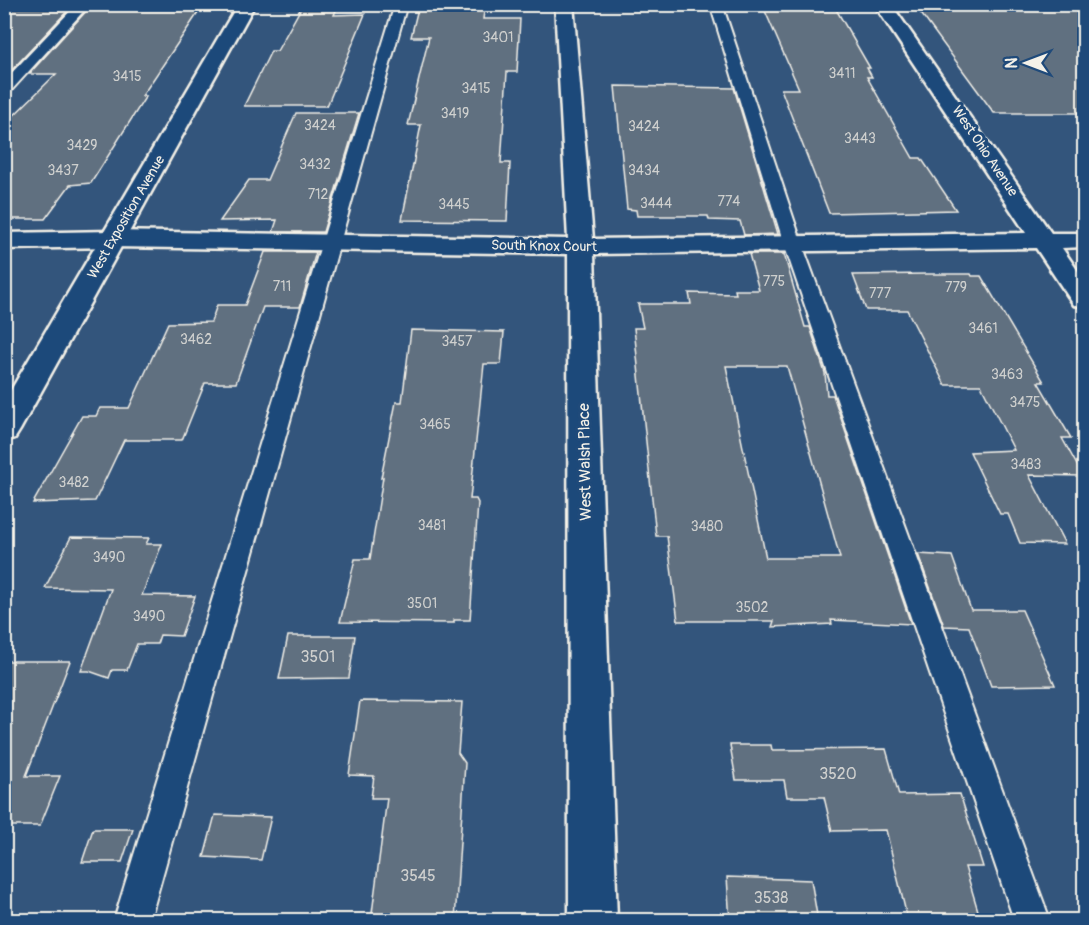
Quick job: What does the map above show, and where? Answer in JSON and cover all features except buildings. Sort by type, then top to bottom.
[{"type":"street","name":"West Exposition Avenue","points":[[4,430],[247,4]]},
{"type":"street","name":"West Walsh Place","points":[[564,4],[581,247],[593,921]]},
{"type":"street","name":"West Ohio Avenue","points":[[882,4],[1046,239],[1084,298]]},
{"type":"street","name":"South Knox Court","points":[[4,241],[113,239],[581,247],[1084,240]]},
{"type":"lane","points":[[4,90],[84,4]]},
{"type":"lane","points":[[132,921],[329,243],[401,4]]},
{"type":"lane","points":[[716,4],[793,244],[1032,921]]}]
